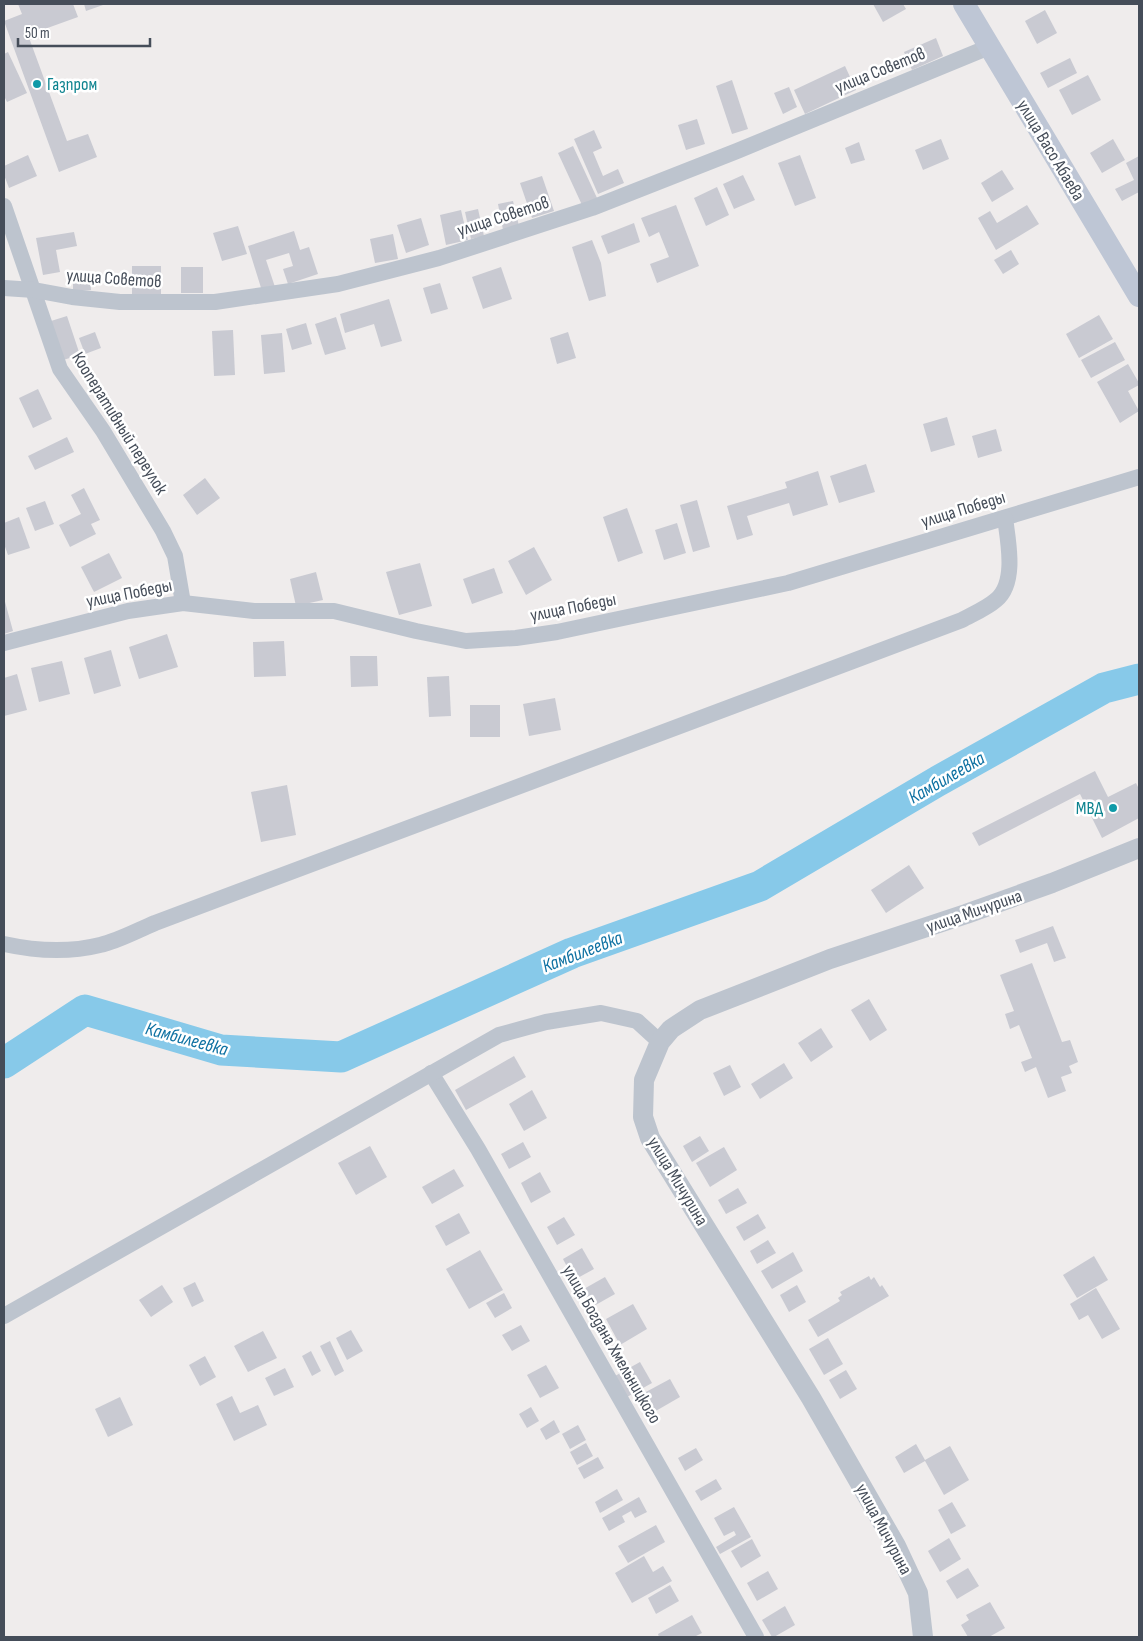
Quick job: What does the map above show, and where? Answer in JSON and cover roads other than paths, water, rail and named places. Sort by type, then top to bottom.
[{"type":"main road","name":"улица Васо Абаева","points":[[964,4],[1139,296]]},
{"type":"street","name":"улица Советов","points":[[4,288],[34,290],[72,297],[120,302],[215,302],[338,284],[439,258],[592,208],[989,47]]},
{"type":"street","name":"Кооперативный переулок","points":[[4,206],[60,369],[103,431],[163,531],[175,556],[183,603]]},
{"type":"street","name":"улица Победы","points":[[4,644],[128,612],[183,603],[254,611],[334,612],[466,641],[516,638],[557,632],[788,583],[1139,477]]},
{"type":"street","points":[[4,944],[26,949],[58,951],[102,945],[962,620],[997,600],[1007,582],[1010,558],[1005,518]]},
{"type":"street","name":"улица Мичурина","points":[[923,1637],[918,1593],[896,1546],[811,1398],[650,1138],[643,1117],[644,1080],[660,1042],[672,1029],[700,1010],[830,959],[966,914],[1052,883],[1139,848]]},
{"type":"street","points":[[4,1316],[499,1035],[546,1022],[602,1013],[638,1021],[660,1042]]},
{"type":"street","name":"улица Богдана Хмельницкого","points":[[431,1073],[478,1149],[756,1637]]},
{"type":"waterway","name":"Камбилеевка","points":[[4,1063],[85,1010],[221,1050],[341,1057],[572,953],[760,886],[938,781],[1104,688],[1139,679]]},
{"type":"place","name":"Газпром","points":[[37,84]]},
{"type":"place","name":"МВД","points":[[1113,808]]}]
